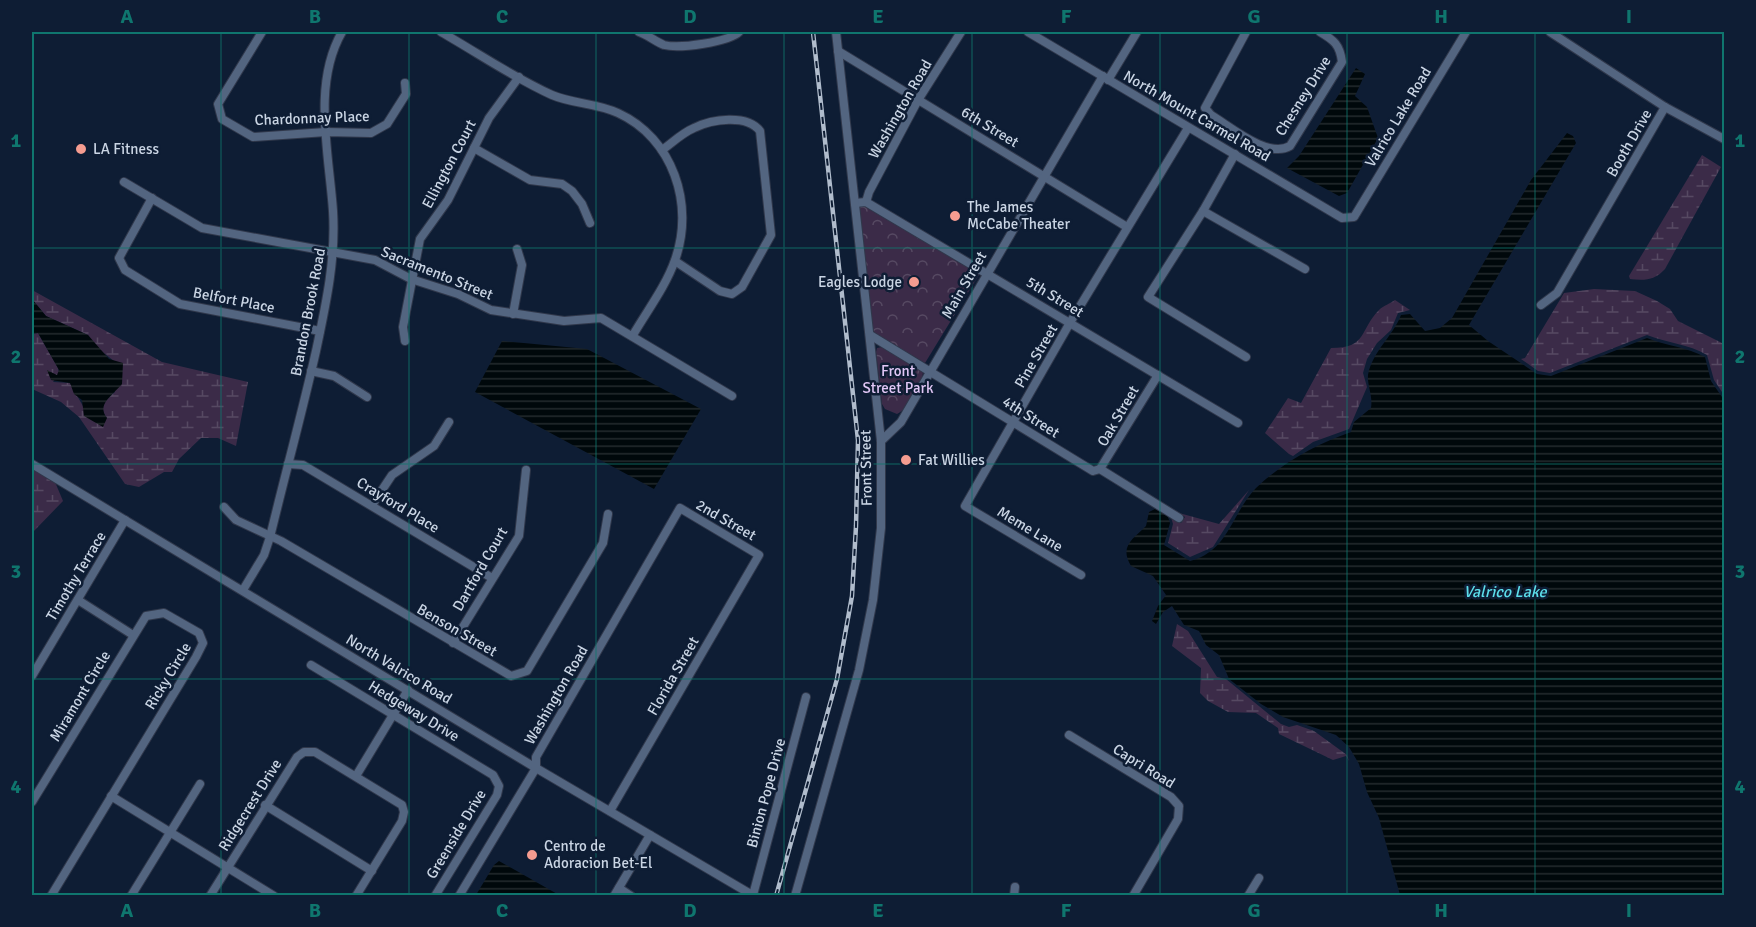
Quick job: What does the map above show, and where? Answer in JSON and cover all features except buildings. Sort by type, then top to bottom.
[{"type":"street","name":"Chardonnay Place","points":[[262,32],[218,104],[222,119],[253,136],[326,132],[371,133],[387,124],[406,94],[405,82]]},
{"type":"street","name":"Brandon Brook Road","points":[[243,590],[264,555],[270,537],[311,371],[335,254],[326,132],[326,79],[333,48],[342,32]]},
{"type":"street","points":[[441,32],[554,96],[597,105],[620,114],[643,129],[662,150],[675,174],[683,203],[683,232],[675,261],[633,336]]},
{"type":"street","points":[[639,32],[652,34],[663,45],[679,46],[729,39],[740,32]]},
{"type":"street","name":"Front Street","points":[[795,896],[857,680],[873,600],[881,528],[881,441],[836,32]]},
{"type":"street","name":"Washington Road","points":[[866,202],[868,192],[918,100],[961,32]]},
{"type":"street","name":"North Mount Carmel Road","points":[[1028,32],[1342,218],[1354,217]]},
{"type":"street","name":"Main Street","points":[[881,441],[900,422],[1044,175],[1137,32]]},
{"type":"street","name":"Chesney Drive","points":[[1246,32],[1205,108],[1211,115],[1270,150],[1282,150],[1290,146],[1342,62],[1341,49],[1335,40],[1320,32]]},
{"type":"street","name":"Valrico Lake Road","points":[[1354,217],[1466,32]]},
{"type":"street","name":"Booth Drive","points":[[1541,305],[1557,293],[1665,107],[1550,32]]},
{"type":"street","name":"6th Street","points":[[838,51],[1127,227]]},
{"type":"street","name":"Ellington Court","points":[[405,341],[403,327],[420,240],[448,200],[489,118],[519,77]]},
{"type":"street","points":[[1665,107],[1725,139]]},
{"type":"street","points":[[662,150],[692,129],[707,123],[746,120],[754,123],[760,131],[771,235],[742,287],[732,294],[720,291],[675,261]]},
{"type":"street","name":"Pine Street","points":[[965,506],[1071,321],[1188,128]]},
{"type":"street","points":[[474,148],[530,180],[562,184],[572,191],[582,204],[590,223]]},
{"type":"street","points":[[1236,154],[1148,297],[1246,357]]},
{"type":"street","name":"Sacramento Street","points":[[124,182],[202,228],[375,260],[411,279],[458,294],[491,310],[564,321],[601,318],[732,396]]},
{"type":"street","name":"Belfort Place","points":[[152,198],[119,258],[125,270],[180,304],[320,331]]},
{"type":"street","points":[[855,203],[866,202]]},
{"type":"street","name":"5th Street","points":[[866,202],[1071,321],[1238,423]]},
{"type":"street","points":[[1203,211],[1305,269]]},
{"type":"street","points":[[513,314],[522,265],[517,249]]},
{"type":"street","name":"4th Street","points":[[870,335],[1093,471],[1100,469],[1179,518]]},
{"type":"street","points":[[311,371],[334,376],[367,398]]},
{"type":"street","name":"Oak Street","points":[[1100,469],[1158,375]]},
{"type":"street","points":[[372,505],[392,475],[434,446],[449,422]]},
{"type":"street","name":"North Valrico Road","points":[[32,464],[536,768],[753,895]]},
{"type":"street","name":"Crayford Place","points":[[288,464],[303,465],[492,578]]},
{"type":"street","name":"Dartford Court","points":[[453,643],[519,536],[526,470]]},
{"type":"street","name":"Meme Lane","points":[[965,506],[1081,575]]},
{"type":"street","name":"Benson Street","points":[[224,507],[236,520],[281,541],[511,676],[527,671],[603,543],[608,514]]},
{"type":"street","name":"Washington Road","points":[[459,896],[536,768],[536,758],[680,508]]},
{"type":"street","name":"2nd Street","points":[[680,508],[759,555]]},
{"type":"street","name":"Timothy Terrace","points":[[32,676],[125,520]]},
{"type":"street","name":"Florida Street","points":[[610,811],[759,555]]},
{"type":"street","points":[[78,600],[132,635]]},
{"type":"street","name":"Ricky Circle","points":[[111,796],[203,643],[200,633],[164,612],[146,616],[132,635]]},
{"type":"street","name":"Miramont Circle","points":[[32,802],[132,635]]},
{"type":"street","name":"Hedgeway Drive","points":[[311,665],[493,775],[499,786]]},
{"type":"street","points":[[357,896],[402,821],[404,812],[397,800],[356,776],[408,690]]},
{"type":"street","name":"Binion Pope Drive","points":[[753,895],[806,697]]},
{"type":"street","name":"Capri Road","points":[[1069,735],[1171,797],[1179,806],[1178,819],[1133,896]]},
{"type":"street","name":"Ridgecrest Drive","points":[[210,896],[297,757],[304,752],[315,752],[356,776]]},
{"type":"street","points":[[131,896],[200,784]]},
{"type":"street","name":"Greenside Drive","points":[[435,896],[497,795],[499,786]]},
{"type":"street","points":[[51,896],[111,796],[274,896]]},
{"type":"street","points":[[265,805],[372,871]]},
{"type":"street","points":[[631,896],[617,892],[650,835]]},
{"type":"street","points":[[1248,896],[1259,878]]},
{"type":"green space","points":[[1702,155],[1721,167],[1665,269],[1649,279],[1630,279],[1629,276]]},
{"type":"green space","points":[[859,206],[869,207],[980,273],[925,363],[873,333]]},
{"type":"green space","points":[[1594,289],[1635,291],[1670,309],[1678,321],[1724,344],[1724,395],[1714,380],[1707,355],[1693,348],[1647,335],[1550,373],[1538,371],[1521,359],[1525,358],[1564,293]]},
{"type":"green space","points":[[32,290],[162,362],[248,382],[236,446],[218,438],[201,438],[179,459],[172,472],[164,472],[139,487],[125,484],[79,417],[61,402],[32,389],[32,334],[38,333],[58,368],[59,373],[53,382],[70,383],[84,408],[107,418],[103,407],[115,392],[114,361],[96,347],[88,335],[46,316],[32,299]]},
{"type":"green space","points":[[1395,300],[1410,310],[1398,313],[1391,330],[1377,343],[1367,359],[1363,373],[1367,387],[1349,429],[1313,442],[1293,456],[1289,454],[1265,433],[1288,398],[1301,403],[1331,348],[1351,345],[1357,341],[1379,310]]},
{"type":"green space","name":"Front Street Park","points":[[882,347],[923,372],[914,396],[897,414],[885,409],[882,404],[876,352],[877,348]]},
{"type":"green space","points":[[32,469],[55,482],[63,501],[32,533]]},
{"type":"green space","points":[[1249,490],[1213,547],[1190,557],[1168,543],[1173,524],[1171,517],[1181,523],[1185,517],[1179,513],[1219,524]]},
{"type":"green space","points":[[1177,624],[1188,631],[1217,677],[1226,679],[1281,724],[1289,727],[1297,725],[1314,731],[1347,755],[1349,761],[1346,756],[1333,760],[1279,734],[1278,728],[1256,713],[1228,712],[1208,701],[1200,693],[1201,668],[1172,646]]},
{"type":"water","points":[[1356,68],[1365,74],[1355,96],[1367,107],[1378,138],[1347,193],[1339,196],[1287,168],[1299,156]]},
{"type":"water","name":"Valrico Lake","points":[[1567,133],[1573,136],[1576,143],[1469,325],[1488,341],[1537,374],[1551,376],[1647,338],[1705,357],[1711,381],[1724,400],[1724,895],[1400,895],[1379,818],[1367,792],[1359,764],[1349,747],[1336,735],[1283,717],[1261,704],[1229,679],[1219,655],[1206,645],[1199,631],[1184,625],[1172,606],[1163,612],[1156,624],[1152,621],[1158,606],[1166,595],[1153,576],[1131,566],[1126,553],[1127,548],[1132,539],[1146,526],[1149,512],[1155,509],[1167,514],[1170,523],[1164,545],[1190,561],[1203,556],[1221,540],[1248,498],[1266,479],[1301,455],[1351,432],[1354,422],[1371,408],[1368,379],[1370,367],[1401,315],[1410,314],[1425,331],[1440,328],[1452,318],[1531,180]]},
{"type":"water","points":[[32,299],[46,316],[88,335],[109,359],[123,363],[122,384],[110,396],[103,408],[107,418],[103,427],[84,416],[82,400],[74,394],[70,383],[51,380],[47,370],[57,375],[59,370],[38,333],[32,334]]},
{"type":"water","points":[[502,341],[587,349],[701,409],[654,489],[475,392]]},
{"type":"water","points":[[499,861],[559,895],[476,895],[494,865]]},
{"type":"railway","points":[[776,896],[837,679],[852,596],[856,526],[858,440],[813,32]]},
{"type":"place","name":"LA Fitness","points":[[81,149]]},
{"type":"place","name":"The James McCabe Theater","points":[[955,216]]},
{"type":"place","name":"Eagles Lodge","points":[[914,282]]},
{"type":"place","name":"Fat Willies","points":[[906,460]]},
{"type":"place","name":"Centro de Adoracion Bet-El","points":[[532,855]]}]
